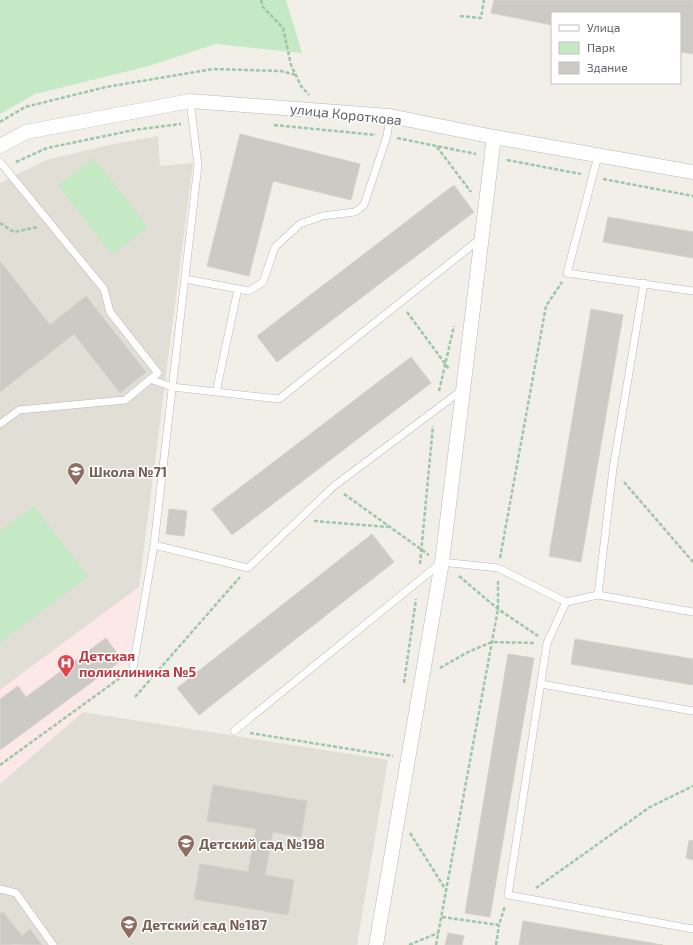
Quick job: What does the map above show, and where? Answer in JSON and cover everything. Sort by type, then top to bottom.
[{"type":"street","name":"улица Короткова","points":[[0,146],[26,132],[190,101],[390,116],[494,138],[693,172]]},
{"type":"street","points":[[376,945],[442,562],[494,138]]},
{"type":"lane","points":[[133,668],[154,545],[198,165],[190,101]]},
{"type":"lane","points":[[185,279],[248,291],[263,282],[275,247],[300,224],[322,216],[355,212],[364,205],[387,136],[390,116]]},
{"type":"lane","points":[[598,156],[567,273],[693,291]]},
{"type":"lane","points":[[0,424],[19,410],[125,400],[158,373],[110,312],[104,289],[2,165]]},
{"type":"lane","points":[[150,379],[172,387],[280,399],[483,236]]},
{"type":"lane","points":[[598,595],[613,469],[644,283]]},
{"type":"lane","points":[[216,392],[238,289]]},
{"type":"lane","points":[[154,545],[248,568],[334,486],[464,388]]},
{"type":"lane","points":[[234,731],[442,562],[498,568],[566,602],[598,595],[693,612]]},
{"type":"lane","points":[[566,602],[547,643],[508,895],[693,929]]},
{"type":"lane","points":[[541,684],[693,711]]},
{"type":"lane","points":[[0,889],[16,893],[53,945]]},
{"type":"path","points":[[261,0],[264,7],[283,28],[291,65],[301,86],[324,110],[340,131]]},
{"type":"path","points":[[460,16],[481,18],[484,0]]},
{"type":"path","points":[[0,122],[25,108],[106,87],[212,69],[281,71],[296,75]]},
{"type":"path","points":[[2,165],[47,148],[134,130],[193,122]]},
{"type":"path","points":[[271,124],[387,136],[693,196]]},
{"type":"path","points":[[437,146],[473,194]]},
{"type":"path","points":[[0,223],[14,232],[51,224]]},
{"type":"path","points":[[436,945],[498,609],[498,568],[546,306],[567,273]]},
{"type":"path","points":[[400,302],[464,388]]},
{"type":"path","points":[[403,687],[419,580],[434,411]]},
{"type":"path","points":[[613,469],[693,562]]},
{"type":"path","points":[[334,486],[421,552],[442,562],[498,609],[547,643]]},
{"type":"path","points":[[298,520],[389,528]]},
{"type":"path","points":[[135,697],[248,568]]},
{"type":"path","points":[[422,678],[468,652],[492,642],[547,643]]},
{"type":"path","points":[[0,764],[133,668]]},
{"type":"path","points":[[234,731],[393,756]]},
{"type":"path","points":[[392,764],[394,749]]},
{"type":"path","points":[[523,898],[650,807],[693,786]]},
{"type":"path","points":[[398,814],[446,890]]},
{"type":"path","points":[[496,945],[499,924],[509,892]]},
{"type":"path","points":[[442,916],[499,924]]},
{"type":"path","points":[[409,945],[438,933]]},
{"type":"shaded area","name":"Школа №71","points":[[158,136],[160,166],[193,163],[139,587],[0,690],[0,183],[46,160],[114,144]]},
{"type":"shaded area","name":"Детская поликлиника №5","points":[[139,587],[127,666],[83,712],[0,784],[0,690]]},
{"type":"shaded area","name":"Детский сад №198","points":[[83,712],[388,760],[357,945],[0,945],[0,783]]},
{"type":"green space","points":[[0,0],[286,0],[302,53],[216,44],[145,67],[35,94],[0,114]]},
{"type":"green space","points":[[94,158],[148,227],[112,255],[58,185]]},
{"type":"green space","points":[[34,506],[88,576],[0,643],[0,531]]},
{"type":"building","points":[[494,0],[693,0],[693,54],[681,52],[681,12],[551,12],[551,25],[491,13]]},
{"type":"building","points":[[240,134],[360,164],[351,200],[273,181],[249,276],[207,266]]},
{"type":"building","points":[[454,185],[474,212],[277,362],[257,336]]},
{"type":"building","points":[[608,217],[693,232],[693,258],[603,242]]},
{"type":"building","points":[[0,261],[50,325],[86,296],[146,372],[120,393],[74,334],[0,392]]},
{"type":"building","points":[[591,309],[623,315],[581,562],[549,556]]},
{"type":"building","points":[[411,357],[431,383],[232,535],[212,509]]},
{"type":"building","points":[[169,509],[187,511],[184,536],[166,534]]},
{"type":"building","points":[[372,534],[394,562],[199,715],[177,688]]},
{"type":"building","points":[[106,638],[122,660],[0,750],[0,699],[18,686],[26,697]]},
{"type":"building","points":[[575,639],[693,659],[693,685],[571,664]]},
{"type":"building","points":[[508,654],[534,658],[490,917],[465,913]]},
{"type":"building","points":[[213,785],[307,801],[301,837],[273,832],[265,875],[294,880],[288,915],[194,899],[200,864],[248,872],[256,829],[207,821]]},
{"type":"building","points":[[689,840],[693,841],[693,860],[686,858]]},
{"type":"building","points":[[3,912],[22,936],[30,929],[42,945],[0,945],[0,914]]},
{"type":"building","points":[[523,921],[663,945],[519,945]]},
{"type":"building","points":[[448,933],[464,936],[462,945],[445,945]]},
{"type":"place","name":"Школа №71","points":[[76,486]]},
{"type":"place","name":"Детская поликлиника №5","points":[[66,678]]},
{"type":"place","name":"Детский сад №198","points":[[186,858]]},
{"type":"place","name":"Детский сад №187","points":[[129,939]]}]
